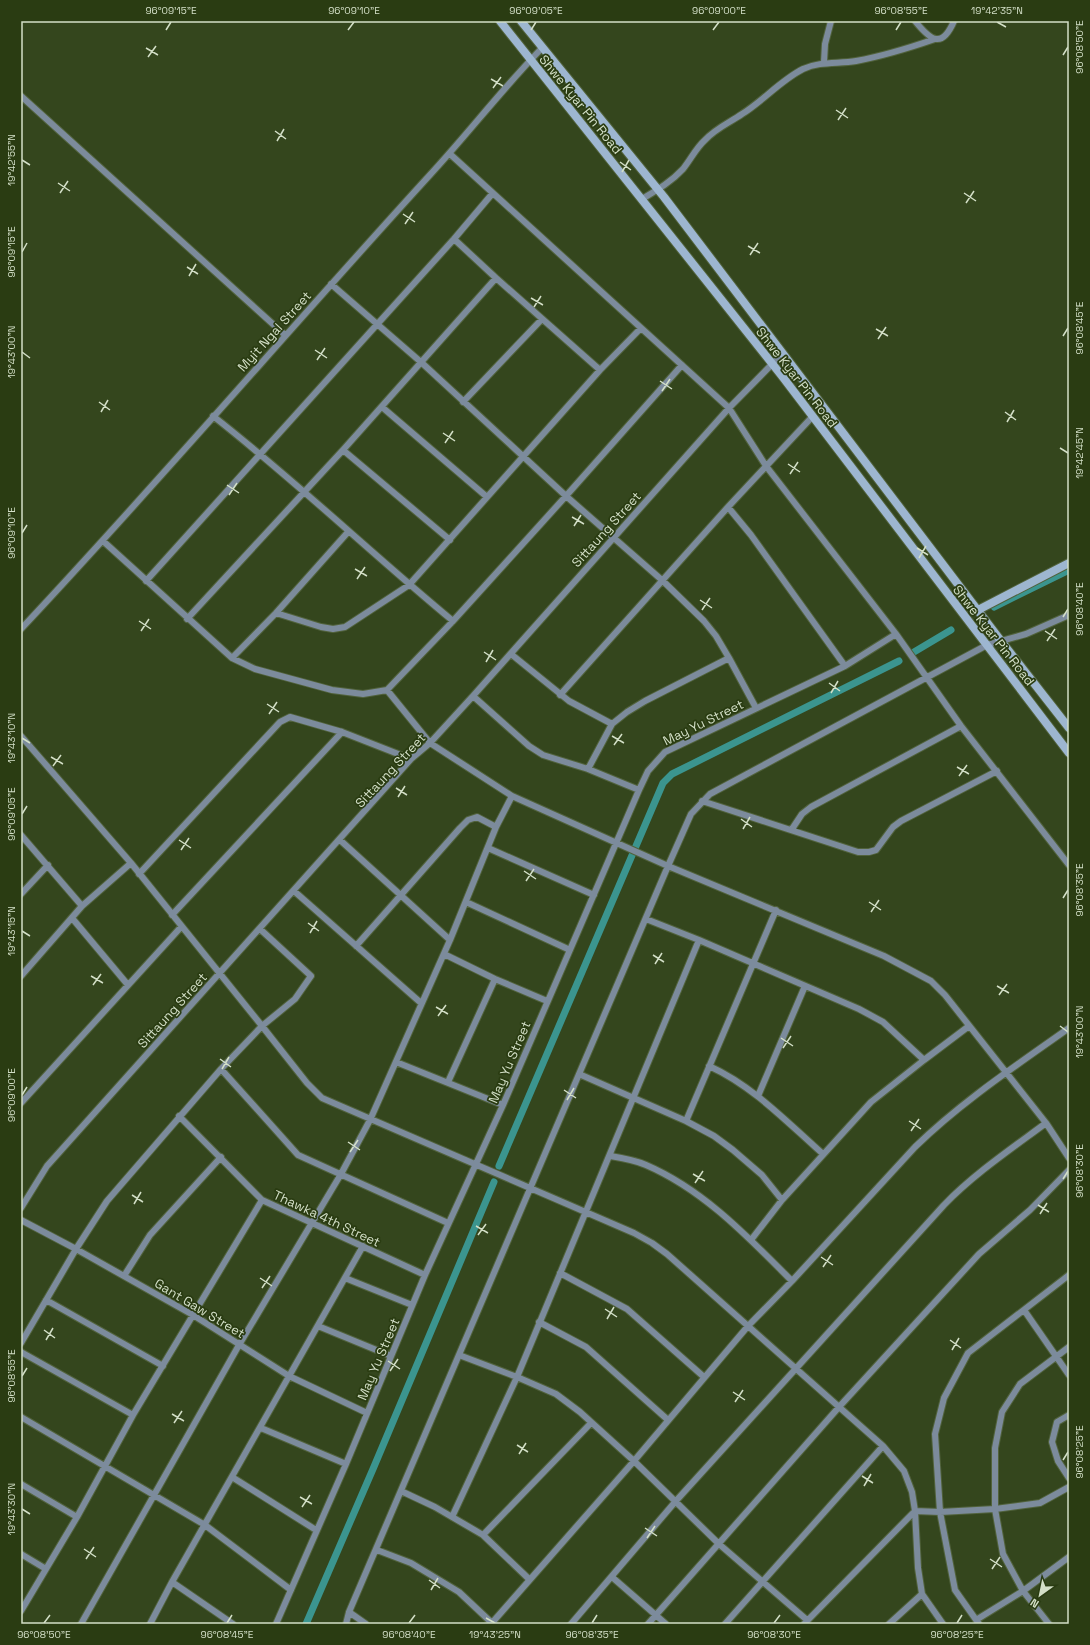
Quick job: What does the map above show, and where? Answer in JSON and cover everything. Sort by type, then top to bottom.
[{"type":"street","name":"Shwe Kyar Pin Road","points":[[500,21],[813,416],[1069,753]]},
{"type":"street","name":"Shwe Kyar Pin Road","points":[[521,21],[658,190],[1001,641],[1069,728]]},
{"type":"street","points":[[824,62],[825,44],[832,21]]},
{"type":"street","points":[[915,21],[929,36],[935,39]]},
{"type":"street","points":[[642,199],[672,180],[704,140],[718,128],[742,114],[803,69],[824,62],[849,62],[897,52],[942,38],[947,35],[954,21]]},
{"type":"street","name":"Myit Ngal Street","points":[[21,629],[103,541],[285,335],[450,154],[542,48]]},
{"type":"street","points":[[21,96],[285,335]]},
{"type":"street","points":[[450,154],[492,194],[729,408],[766,466],[896,634],[961,726],[1069,865]]},
{"type":"street","points":[[146,581],[454,239],[492,194]]},
{"type":"street","points":[[454,239],[600,370]]},
{"type":"street","points":[[187,619],[422,363],[496,278]]},
{"type":"street","points":[[331,284],[422,363],[566,496],[663,581],[704,621],[729,658],[756,708]]},
{"type":"street","points":[[463,402],[542,319]]},
{"type":"street","points":[[276,613],[321,627],[346,627],[409,585],[600,370],[641,328]]},
{"type":"street","name":"Sittaung Street","points":[[21,1208],[47,1166],[411,759],[430,743],[511,654],[729,408],[783,354]]},
{"type":"street","points":[[103,541],[187,619],[232,658],[255,669],[332,690],[363,694],[387,690],[453,621],[682,365]]},
{"type":"street","points":[[382,406],[487,496]]},
{"type":"street","points":[[213,416],[261,454],[348,532],[453,621]]},
{"type":"street","points":[[560,694],[728,507],[813,416]]},
{"type":"street","points":[[343,450],[450,540]]},
{"type":"street","points":[[728,507],[751,535],[845,666]]},
{"type":"street","points":[[232,658],[276,613],[348,532]]},
{"type":"street","points":[[978,610],[1069,563]]},
{"type":"street","points":[[346,1624],[349,1612],[377,1550],[691,814],[702,800],[710,794],[987,645],[1026,634],[1069,615]]},
{"type":"street","name":"May Yu Street","points":[[276,1624],[346,1464],[412,1305],[503,1105],[594,896],[615,842],[648,771],[665,752],[845,666],[896,634]]},
{"type":"street","points":[[511,654],[560,694],[584,710],[612,724]]},
{"type":"street","points":[[588,769],[612,724],[627,712],[645,701],[729,658]]},
{"type":"street","points":[[387,690],[430,743],[512,796],[668,866],[884,956],[931,981],[969,1026],[1046,1123],[1069,1158]]},
{"type":"street","points":[[473,696],[534,749],[543,755],[588,769],[639,790]]},
{"type":"street","points":[[139,874],[280,722],[290,717],[342,732],[411,759]]},
{"type":"street","points":[[792,829],[802,814],[811,807],[961,726]]},
{"type":"street","points":[[172,915],[342,732]]},
{"type":"street","points":[[21,736],[131,863],[307,1083],[322,1098],[370,1120],[476,1163],[634,1233],[652,1243],[667,1254],[883,1446],[904,1471],[912,1492],[915,1511],[918,1568],[922,1594],[943,1624]]},
{"type":"street","points":[[702,800],[858,852],[869,852],[876,850],[893,827],[901,821],[997,771]]},
{"type":"street","points":[[81,1624],[239,1345],[310,1223],[341,1174],[370,1120],[444,954],[496,827],[512,796]]},
{"type":"street","points":[[356,946],[468,820],[477,817],[496,827]]},
{"type":"street","points":[[21,835],[82,906]]},
{"type":"street","points":[[340,840],[450,940]]},
{"type":"street","points":[[488,848],[594,896]]},
{"type":"street","points":[[21,976],[82,906],[131,863]]},
{"type":"street","points":[[21,894],[48,865]]},
{"type":"street","points":[[294,891],[421,1003]]},
{"type":"street","points":[[466,902],[570,950]]},
{"type":"street","points":[[686,1121],[776,910]]},
{"type":"street","points":[[72,918],[128,985]]},
{"type":"street","points":[[646,919],[699,940],[859,1009],[883,1022],[924,1060]]},
{"type":"street","points":[[21,1103],[181,927]]},
{"type":"street","points":[[21,1344],[76,1249],[107,1201],[221,1069],[262,1026],[295,999],[311,976],[260,929]]},
{"type":"street","points":[[452,1517],[517,1377],[610,1156],[632,1097],[699,940]]},
{"type":"street","points":[[444,954],[495,979],[547,1001]]},
{"type":"street","points":[[448,1082],[495,979]]},
{"type":"street","points":[[758,1096],[805,986]]},
{"type":"street","points":[[751,1240],[782,1200],[871,1102],[969,1026]]},
{"type":"street","points":[[377,1550],[411,1563],[459,1592],[492,1624],[529,1579],[634,1461],[748,1326],[792,1281],[915,1146],[929,1133],[1006,1072],[1069,1028]]},
{"type":"street","points":[[396,1062],[503,1105]]},
{"type":"street","points":[[709,1066],[728,1075],[758,1096],[823,1154]]},
{"type":"street","points":[[221,1069],[298,1155],[448,1223]]},
{"type":"street","points":[[579,1074],[686,1121],[714,1136],[734,1150],[762,1175],[782,1200]]},
{"type":"street","name":"Thawka 4th Street","points":[[179,1116],[262,1200],[425,1276]]},
{"type":"street","points":[[571,1624],[675,1502],[926,1224],[957,1192],[1046,1123]]},
{"type":"street","points":[[610,1156],[644,1164],[688,1187],[725,1215],[792,1281]]},
{"type":"street","points":[[124,1276],[150,1235],[221,1157]]},
{"type":"street","points":[[648,1624],[839,1407],[979,1254],[996,1237],[1030,1210],[1069,1170]]},
{"type":"street","points":[[21,1611],[77,1517],[134,1415],[262,1200]]},
{"type":"street","name":"Gant Gaw Street","points":[[21,1220],[76,1249],[193,1315],[289,1376],[367,1413]]},
{"type":"street","points":[[150,1624],[172,1582],[261,1428],[363,1246]]},
{"type":"street","points":[[560,1273],[626,1309],[704,1377]]},
{"type":"street","points":[[1069,1275],[968,1353],[944,1398],[935,1434],[940,1512],[955,1590],[977,1622],[1023,1591],[1069,1557]]},
{"type":"street","points":[[345,1278],[412,1305]]},
{"type":"street","points":[[46,1300],[163,1366]]},
{"type":"street","points":[[1024,1310],[1069,1375]]},
{"type":"street","points":[[539,1322],[586,1347],[668,1420]]},
{"type":"street","points":[[318,1326],[391,1356]]},
{"type":"street","points":[[1049,1624],[1023,1591],[1003,1554],[995,1508],[995,1448],[1002,1412],[1020,1384],[1069,1347]]},
{"type":"street","points":[[21,1352],[134,1415]]},
{"type":"street","points":[[459,1355],[517,1377],[556,1394],[634,1461],[719,1544],[763,1582],[805,1622],[915,1511],[940,1512],[1040,1503],[1069,1487]]},
{"type":"street","points":[[1069,1415],[1057,1422],[1052,1442],[1058,1461],[1069,1478]]},
{"type":"street","points":[[21,1417],[205,1525],[291,1590]]},
{"type":"street","points":[[483,1535],[591,1423]]},
{"type":"street","points":[[261,1428],[346,1464]]},
{"type":"street","points":[[725,1624],[883,1446]]},
{"type":"street","points":[[232,1477],[316,1530]]},
{"type":"street","points":[[21,1484],[77,1517]]},
{"type":"street","points":[[401,1491],[435,1507],[483,1535],[529,1579]]},
{"type":"street","points":[[21,1554],[46,1569]]},
{"type":"street","points":[[612,1577],[666,1624]]},
{"type":"street","points":[[172,1582],[233,1624]]},
{"type":"street","points":[[889,1624],[922,1594]]},
{"type":"street","points":[[349,1612],[366,1624]]},
{"type":"waterway","points":[[994,607],[1069,570]]},
{"type":"waterway","points":[[914,652],[951,630]]},
{"type":"waterway","points":[[499,1166],[663,783],[672,774],[899,661]]},
{"type":"waterway","points":[[306,1624],[494,1182]]}]
